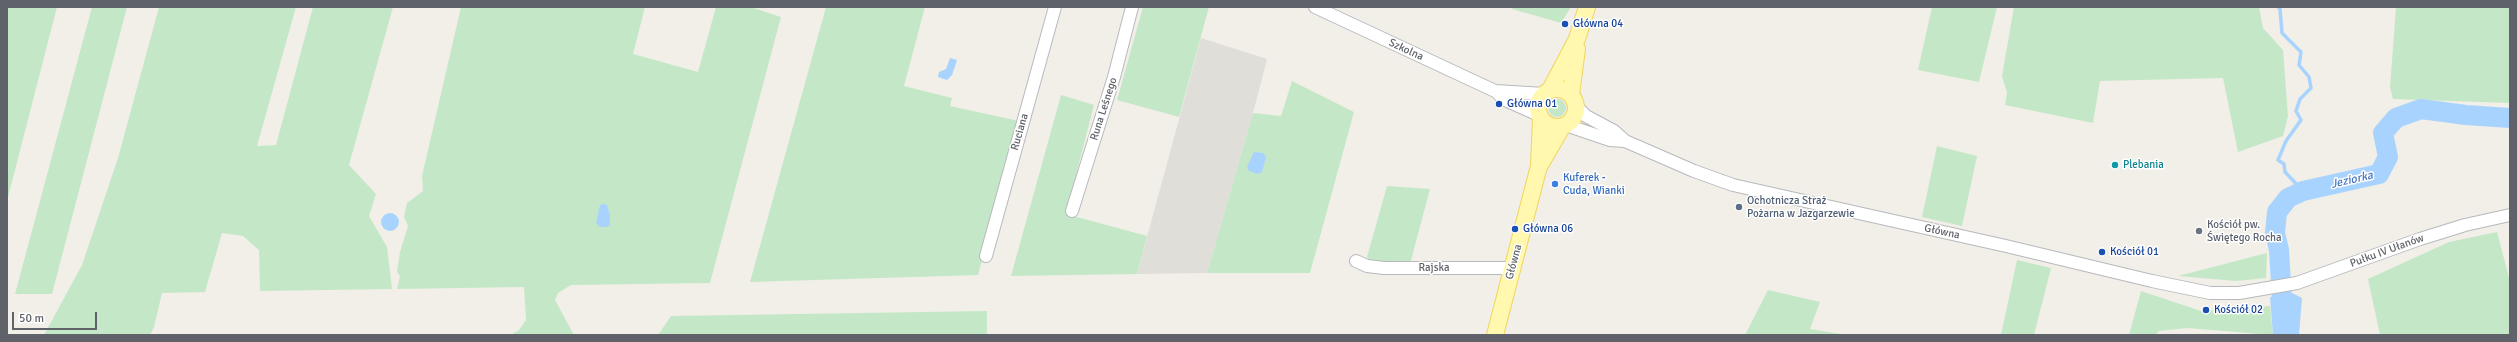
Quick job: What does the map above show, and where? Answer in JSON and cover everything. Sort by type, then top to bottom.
[{"type":"main road","points":[[1577,39],[1578,54],[1574,100],[1575,115],[1564,126],[1550,126],[1540,117],[1538,104],[1547,92],[1577,39],[1587,7]]},
{"type":"main road","points":[[1547,92],[1563,89],[1574,100]]},
{"type":"main road","name":"Główna","points":[[1495,335],[1539,166],[1540,117]]},
{"type":"main road","name":"Główna","points":[[1539,166],[1564,126]]},
{"type":"street","name":"Ruciana","points":[[986,256],[1055,7]]},
{"type":"street","name":"Runa Leśnego","points":[[1072,211],[1114,77],[1132,7]]},
{"type":"street","name":"Szkolna","points":[[1315,7],[1497,92],[1503,99],[1540,117]]},
{"type":"street","name":"Szkolna","points":[[1497,92],[1508,90],[1547,92]]},
{"type":"street","name":"Główna","points":[[1574,100],[1586,116],[1614,131],[1626,142]]},
{"type":"street","name":"Główna","points":[[1564,126],[1610,140],[1626,142],[1694,171],[1754,190],[2006,246],[2185,289],[2210,293],[2239,293],[2265,290]]},
{"type":"street","name":"Pułku IV Ułanów","points":[[2265,290],[2308,280],[2420,239],[2465,225],[2510,215]]},
{"type":"street","name":"Rajska","points":[[1356,261],[1367,266],[1384,268],[1512,268]]},
{"type":"shaded area","points":[[1201,38],[1267,59],[1253,113],[1207,273],[1137,274]]},
{"type":"green space","points":[[7,7],[57,7],[7,201]]},
{"type":"green space","points":[[92,7],[127,7],[52,294],[15,294]]},
{"type":"green space","points":[[159,7],[296,7],[257,146],[276,145],[313,7],[393,7],[349,165],[376,194],[369,216],[387,247],[392,289],[260,291],[259,250],[243,236],[222,233],[205,292],[162,293],[154,327],[150,335],[44,335],[82,265],[118,158]]},
{"type":"green space","points":[[461,7],[645,7],[633,54],[698,72],[716,7],[751,7],[781,17],[710,283],[571,285],[558,293],[555,300],[574,335],[511,335],[519,330],[526,320],[524,287],[397,289],[400,276],[397,272],[400,252],[408,226],[404,217],[407,203],[423,191],[422,176]]},
{"type":"green space","points":[[826,7],[925,7],[904,86],[952,98],[950,106],[1019,121],[978,275],[750,282]]},
{"type":"green space","points":[[1143,7],[1209,7],[1179,117],[1117,100]]},
{"type":"green space","points":[[1513,7],[1571,7],[1561,23],[1512,9]]},
{"type":"green space","points":[[1932,7],[1997,7],[1979,82],[1918,70]]},
{"type":"green space","points":[[2014,7],[2259,7],[2263,28],[2283,50],[2288,116],[2283,136],[2238,152],[2223,78],[2100,81],[2093,123],[2005,105],[2007,93],[2002,76]]},
{"type":"green space","points":[[2396,7],[2510,7],[2510,103],[2393,99],[2390,87]]},
{"type":"green space","points":[[1292,81],[1354,112],[1310,273],[1207,273],[1253,113],[1281,116]]},
{"type":"green space","points":[[1061,95],[1094,105],[1066,214],[1147,236],[1137,274],[1011,276]]},
{"type":"green space","points":[[1557,99],[1563,102],[1566,108],[1563,114],[1557,117],[1551,114],[1548,108],[1551,102]]},
{"type":"green space","points":[[1937,146],[1977,156],[1962,226],[1922,217]]},
{"type":"green space","points":[[1387,186],[1430,189],[1410,264],[1372,263],[1367,257]]},
{"type":"green space","points":[[2497,232],[2510,281],[2510,335],[2380,335],[2368,279],[2449,242]]},
{"type":"green space","points":[[2267,253],[2266,278],[2236,281],[2178,276]]},
{"type":"green space","points":[[2017,260],[2051,268],[2034,335],[2001,335]]},
{"type":"green space","points":[[1768,290],[1820,302],[1810,329],[1847,335],[1745,335]]},
{"type":"green space","points":[[2141,291],[2201,311],[2270,306],[2273,335],[2187,328],[2159,331],[2155,335],[2129,335]]},
{"type":"green space","points":[[987,311],[987,335],[658,335],[671,316]]},
{"type":"water","points":[[950,58],[957,60],[952,75],[947,80],[938,77],[939,72],[946,69]]},
{"type":"water","points":[[1254,152],[1263,153],[1266,157],[1262,172],[1258,174],[1249,171],[1247,167]]},
{"type":"water","points":[[600,205],[607,205],[610,215],[610,225],[607,227],[600,227],[596,223]]},
{"type":"water","points":[[386,213],[394,213],[399,218],[397,229],[394,231],[386,231],[381,226],[381,218]]},
{"type":"water","points":[[2292,293],[2302,298],[2299,335],[2273,335],[2270,297]]},
{"type":"waterway","points":[[2278,7],[2280,9],[2282,33],[2301,52],[2299,65],[2309,77],[2311,88],[2300,99],[2296,111],[2301,120],[2286,141],[2278,160],[2284,164],[2285,172],[2303,191]]},
{"type":"waterway","name":"Jeziorka","points":[[2284,335],[2279,250],[2275,233],[2277,212],[2288,198],[2303,191],[2379,174],[2388,157],[2383,133],[2396,118],[2421,109],[2466,115],[2510,118]]},
{"type":"place","name":"Główna 04","points":[[1565,24]]},
{"type":"place","name":"Główna 01","points":[[1499,104]]},
{"type":"place","name":"Plebania","points":[[2115,165]]},
{"type":"place","name":"Kuferek - Cuda, Wianki","points":[[1555,184]]},
{"type":"place","name":"Ochotnicza Straż Pożarna w Jazgarzewie","points":[[1739,207]]},
{"type":"place","name":"Główna 06","points":[[1515,229]]},
{"type":"place","name":"Kościół pw. Świętego Rocha","points":[[2199,231]]},
{"type":"place","name":"Kościół 01","points":[[2102,252]]},
{"type":"place","name":"Kościół 02","points":[[2206,310]]}]
